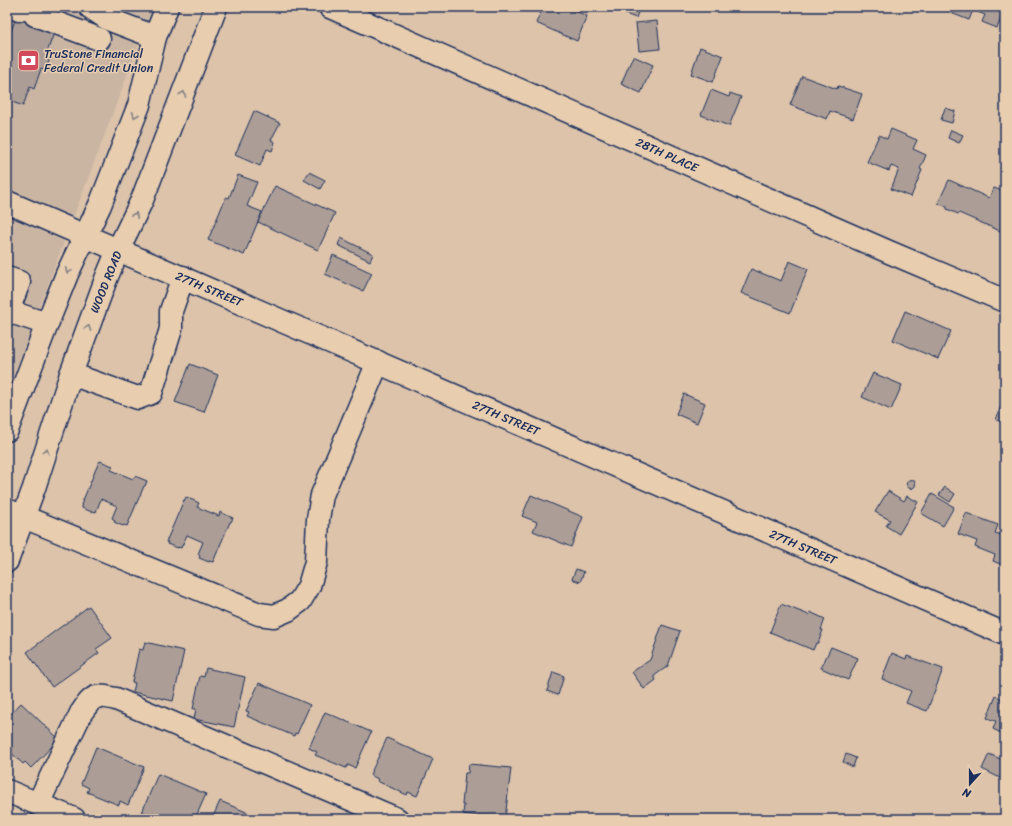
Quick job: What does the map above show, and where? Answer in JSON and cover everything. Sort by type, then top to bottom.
[{"type":"street","points":[[90,7],[104,29]]},
{"type":"street","points":[[7,430],[67,274],[100,205],[139,105],[155,37],[167,7]]},
{"type":"street","name":"WOOD ROAD","points":[[7,561],[15,513],[34,488],[71,374],[106,279],[142,200],[216,7]]},
{"type":"street","name":"28TH PLACE","points":[[330,7],[1005,301]]},
{"type":"street","points":[[29,10],[104,29],[155,37]]},
{"type":"street","name":"27TH STREET","points":[[7,202],[1005,634]]},
{"type":"street","points":[[71,374],[138,398],[151,393],[171,329],[171,311],[183,277]]},
{"type":"street","points":[[7,278],[19,282],[8,312],[47,324]]},
{"type":"street","points":[[15,513],[259,614],[274,616],[288,610],[300,601],[309,586],[316,562],[318,519],[322,495],[378,362]]},
{"type":"street","points":[[38,804],[81,713],[90,700],[101,695],[116,699],[397,819]]},
{"type":"street","points":[[7,791],[74,819]]},
{"type":"shaded area","points":[[7,7],[153,7],[12,379],[7,377]]},
{"type":"building","name":"TruStone Financial Federal Credit Union","points":[[20,7],[54,33],[47,52],[52,54],[45,70],[41,69],[34,89],[30,87],[23,106],[7,100],[7,29],[11,31]]},
{"type":"building","points":[[543,7],[566,7],[587,16],[577,41],[536,23]]},
{"type":"building","points":[[618,7],[640,7],[636,18],[617,11]]},
{"type":"building","points":[[954,7],[1005,7],[1005,9],[997,28],[982,22],[985,15],[973,10],[969,20],[951,13]]},
{"type":"building","points":[[657,21],[660,49],[639,51],[636,23]]},
{"type":"building","points":[[700,47],[723,56],[713,82],[691,74]]},
{"type":"building","points":[[633,56],[653,65],[641,93],[621,84]]},
{"type":"building","points":[[802,76],[837,89],[838,86],[862,94],[853,119],[830,111],[827,119],[790,105]]},
{"type":"building","points":[[711,90],[729,97],[730,93],[741,97],[729,126],[701,115]]},
{"type":"building","points":[[945,108],[955,111],[952,123],[941,120]]},
{"type":"building","points":[[254,111],[280,123],[271,140],[275,142],[272,151],[267,149],[260,166],[235,155]]},
{"type":"building","points":[[891,129],[917,140],[913,149],[926,155],[920,169],[922,170],[911,197],[891,189],[899,169],[891,166],[889,171],[867,162],[879,135],[887,139]]},
{"type":"building","points":[[951,130],[963,135],[959,143],[948,138]]},
{"type":"building","points":[[309,172],[325,180],[320,189],[304,180]]},
{"type":"building","points":[[238,175],[257,182],[247,206],[262,212],[244,255],[208,240],[226,197],[229,198]]},
{"type":"building","points":[[949,180],[989,198],[994,188],[1005,192],[1005,220],[1000,231],[959,213],[958,214],[938,203]]},
{"type":"building","points":[[275,186],[335,213],[318,250],[258,222]]},
{"type":"building","points":[[341,238],[373,254],[370,261],[338,245]]},
{"type":"building","points":[[333,255],[372,273],[363,291],[325,274]]},
{"type":"building","points":[[789,261],[808,269],[790,313],[741,293],[751,269],[781,281]]},
{"type":"building","points":[[905,311],[951,331],[938,359],[893,340]]},
{"type":"building","points":[[190,364],[218,375],[204,412],[175,402]]},
{"type":"building","points":[[873,373],[902,385],[891,410],[862,397]]},
{"type":"building","points":[[684,394],[705,403],[697,423],[676,414]]},
{"type":"building","points":[[1005,394],[1005,423],[996,420]]},
{"type":"building","points":[[100,461],[113,466],[111,470],[133,479],[135,476],[147,481],[127,526],[114,522],[115,520],[112,518],[117,506],[101,499],[96,512],[82,508],[81,505]]},
{"type":"building","points":[[911,479],[916,484],[911,489],[906,484]]},
{"type":"building","points":[[945,487],[955,494],[950,502],[939,495]]},
{"type":"building","points":[[888,491],[904,501],[907,496],[918,502],[899,534],[886,526],[890,520],[875,512]]},
{"type":"building","points":[[932,494],[954,507],[943,526],[921,513]]},
{"type":"building","points":[[531,495],[583,517],[571,547],[533,531],[537,522],[522,516]]},
{"type":"building","points":[[186,497],[199,503],[197,507],[219,516],[220,512],[233,518],[213,562],[199,558],[200,556],[198,554],[203,542],[187,535],[181,548],[167,544],[168,542],[166,542]]},
{"type":"building","points":[[966,513],[998,525],[995,533],[1005,536],[1005,566],[993,561],[995,555],[975,547],[977,541],[958,534]]},
{"type":"building","points":[[576,569],[584,572],[580,582],[572,579]]},
{"type":"building","points":[[781,604],[809,615],[810,612],[825,619],[818,643],[816,643],[813,650],[770,632]]},
{"type":"building","points":[[89,606],[112,638],[96,649],[99,653],[52,687],[27,652]]},
{"type":"building","points":[[662,625],[680,631],[668,666],[654,676],[656,680],[644,689],[632,672],[650,660]]},
{"type":"building","points":[[145,642],[184,651],[173,701],[133,692],[135,683],[132,682],[139,649],[143,650]]},
{"type":"building","points":[[831,647],[858,658],[848,680],[821,668]]},
{"type":"building","points":[[892,653],[906,659],[907,656],[943,669],[927,711],[906,703],[911,691],[882,679]]},
{"type":"building","points":[[206,668],[245,677],[234,727],[194,719],[196,709],[193,709],[200,676],[204,677]]},
{"type":"building","points":[[553,672],[564,676],[558,695],[547,691]]},
{"type":"building","points":[[259,683],[310,705],[297,734],[295,733],[294,736],[247,716],[249,712],[246,711]]},
{"type":"building","points":[[996,696],[1005,700],[1005,726],[1001,733],[993,729],[996,721],[987,718]]},
{"type":"building","points":[[21,703],[59,739],[31,768],[25,762],[23,764],[7,749],[7,718]]},
{"type":"building","points":[[325,712],[371,732],[355,768],[348,765],[346,768],[315,755],[317,752],[309,748]]},
{"type":"building","points":[[387,738],[433,759],[417,796],[408,792],[407,795],[377,781],[378,779],[370,775]]},
{"type":"building","points":[[96,747],[144,767],[128,805],[120,801],[119,805],[87,792],[89,788],[81,784]]},
{"type":"building","points":[[846,754],[856,758],[853,767],[843,762]]},
{"type":"building","points":[[989,754],[1005,761],[1005,767],[1000,778],[982,769]]},
{"type":"building","points":[[469,764],[511,768],[505,819],[463,814],[464,805],[462,805],[465,773],[468,773]]},
{"type":"building","points":[[158,774],[206,794],[195,819],[151,819],[149,818],[151,815],[142,812]]},
{"type":"building","points":[[220,801],[263,819],[212,819]]},
{"type":"place","name":"TruStone Financial Federal Credit Union","points":[[28,61]]}]
